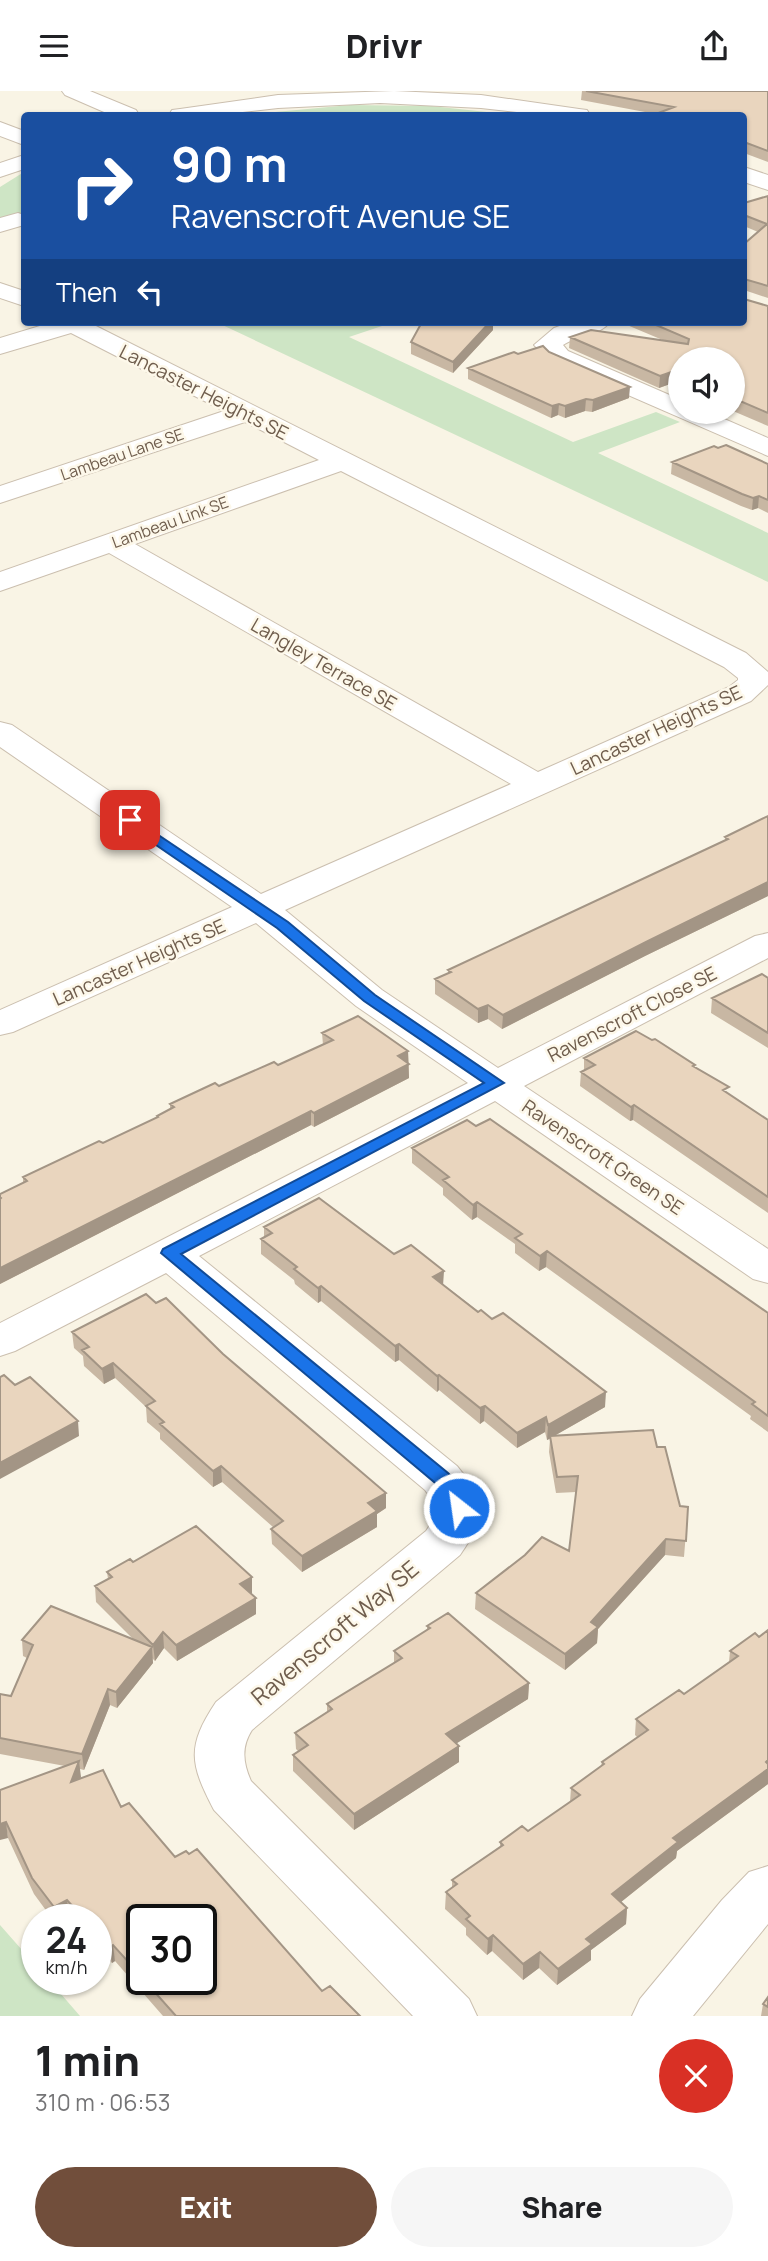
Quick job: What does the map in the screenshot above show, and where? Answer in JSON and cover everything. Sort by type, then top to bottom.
[{"type":"street","points":[[72,91],[121,112]]},
{"type":"street","points":[[521,104],[541,91]]},
{"type":"street","points":[[197,112],[267,100],[363,93],[447,96],[521,104],[563,112]]},
{"type":"street","points":[[0,128],[21,138]]},
{"type":"street","points":[[0,160],[21,156]]},
{"type":"street","points":[[0,170],[21,163]]},
{"type":"street","points":[[747,175],[768,183]]},
{"type":"street","points":[[0,290],[21,298]]},
{"type":"street","points":[[0,346],[62,326]]},
{"type":"street","name":"Lancaster Heights SE","points":[[0,1024],[740,694],[753,684],[754,675],[735,660],[340,462],[77,326]]},
{"type":"street","points":[[585,326],[563,333],[547,345],[559,356],[668,405]]},
{"type":"street","name":"Lambeau Lane SE","points":[[0,495],[245,413]]},
{"type":"street","points":[[712,424],[768,448]]},
{"type":"street","name":"Lambeau Link SE","points":[[0,582],[340,462]]},
{"type":"street","name":"Langley Terrace SE","points":[[112,543],[537,785]]},
{"type":"street","name":"Ravenscroft Green SE","points":[[0,732],[259,908],[299,937],[369,998],[768,1269]]},
{"type":"street","name":"Ravenscroft Close SE","points":[[0,1341],[768,944]]},
{"type":"street","name":"Ravenscroft Way SE","points":[[169,1253],[441,1478],[454,1492],[459,1508],[458,1523],[443,1543],[234,1716],[220,1735],[217,1754],[220,1773],[232,1795],[449,2016]]},
{"type":"street","points":[[660,2016],[741,1916],[768,1888]]},
{"type":"green space","points":[[350,105],[431,106],[486,112],[276,112]]},
{"type":"green space","points":[[21,174],[21,226],[8,219],[0,221],[0,187]]},
{"type":"green space","points":[[224,326],[382,326],[349,337],[573,442],[656,412],[668,417],[668,424],[675,424],[598,453],[768,533],[768,582]]},
{"type":"green space","points":[[0,1925],[21,1949],[21,1995],[62,1995],[80,2016],[0,2016]]},
{"type":"building","points":[[586,91],[768,91],[768,151],[747,143],[747,112],[661,112],[674,107]]},
{"type":"building","points":[[768,196],[768,286],[747,280],[747,241],[767,224],[747,216],[747,202]]},
{"type":"building","points":[[747,300],[768,306],[768,413],[745,403],[745,347],[668,347],[668,373],[660,376],[570,337],[591,330],[688,344],[689,339],[658,326],[747,326]]},
{"type":"building","points":[[420,326],[486,326],[453,362],[411,342]]},
{"type":"building","points":[[543,346],[549,352],[630,387],[593,400],[552,406],[468,368],[514,352],[518,354]]},
{"type":"building","points":[[726,445],[768,464],[768,500],[742,494],[672,462],[714,446],[718,448]]},
{"type":"building","points":[[768,816],[768,882],[503,1015],[488,1005],[478,1009],[435,979],[451,972],[448,970],[728,839],[725,837]]},
{"type":"building","points":[[762,974],[768,978],[768,1033],[712,998]]},
{"type":"building","points":[[358,1016],[408,1051],[398,1056],[409,1064],[0,1268],[0,1194],[27,1181],[23,1177],[158,1117],[174,1107],[170,1104],[215,1083],[219,1086],[274,1062],[278,1065],[333,1040],[322,1033]]},
{"type":"building","points":[[636,1031],[655,1039],[729,1087],[723,1090],[768,1120],[768,1197],[581,1072],[595,1065],[584,1058]]},
{"type":"building","points":[[490,1119],[768,1313],[768,1416],[752,1404],[755,1402],[547,1251],[540,1256],[515,1238],[522,1234],[477,1202],[473,1205],[443,1180],[449,1177],[412,1148],[467,1120],[476,1126]]},
{"type":"building","points":[[319,1198],[394,1254],[411,1245],[444,1271],[433,1277],[478,1312],[481,1310],[492,1319],[503,1313],[606,1392],[548,1425],[546,1417],[517,1433],[485,1406],[480,1408],[399,1344],[395,1346],[321,1286],[318,1288],[294,1269],[297,1267],[261,1239],[272,1233],[264,1227]]},
{"type":"building","points":[[146,1294],[156,1303],[166,1298],[223,1354],[386,1493],[368,1503],[377,1511],[302,1556],[271,1529],[283,1521],[221,1466],[213,1471],[160,1424],[164,1422],[146,1406],[155,1401],[113,1363],[102,1369],[82,1350],[89,1347],[72,1332]]},
{"type":"building","points":[[4,1375],[15,1385],[30,1377],[78,1421],[0,1463],[0,1377]]},
{"type":"building","points":[[653,1430],[657,1447],[665,1447],[680,1506],[688,1507],[686,1541],[666,1539],[591,1622],[598,1627],[565,1654],[476,1593],[525,1555],[542,1537],[569,1551],[578,1476],[557,1477],[550,1436]]},
{"type":"building","points":[[196,1526],[252,1577],[240,1584],[256,1598],[176,1645],[163,1632],[153,1645],[95,1586],[112,1577],[107,1572],[130,1559],[133,1562]]},
{"type":"building","points":[[51,1606],[152,1647],[116,1692],[108,1689],[82,1754],[0,1738],[0,1694],[11,1696],[33,1645],[22,1640]]},
{"type":"building","points":[[448,1613],[529,1683],[446,1734],[459,1746],[354,1814],[293,1755],[308,1745],[295,1733],[332,1709],[327,1704],[402,1658],[394,1651]]},
{"type":"building","points":[[768,1630],[768,1769],[673,1838],[678,1842],[612,1894],[627,1908],[586,1939],[592,1944],[558,1969],[540,1952],[523,1964],[493,1935],[488,1939],[466,1919],[470,1916],[446,1892],[457,1884],[452,1880],[503,1845],[500,1842],[522,1826],[528,1831],[580,1795],[571,1788],[604,1764],[602,1762],[648,1730],[636,1719],[679,1690],[684,1694],[738,1656],[730,1651],[755,1633],[759,1637]]},
{"type":"building","points":[[79,1761],[71,1782],[103,1770],[121,1807],[129,1803],[175,1857],[197,1849],[322,1991],[330,1986],[360,2016],[176,2016],[157,1995],[217,1995],[217,1904],[126,1904],[126,1959],[112,1946],[112,1904],[71,1904],[67,1900],[52,1904],[32,1878],[6,1822],[0,1824],[0,1790]]},
{"type":"route","points":[[130,820],[299,937],[369,998],[496,1083],[169,1253],[441,1478],[454,1492],[459,1508]]}]
